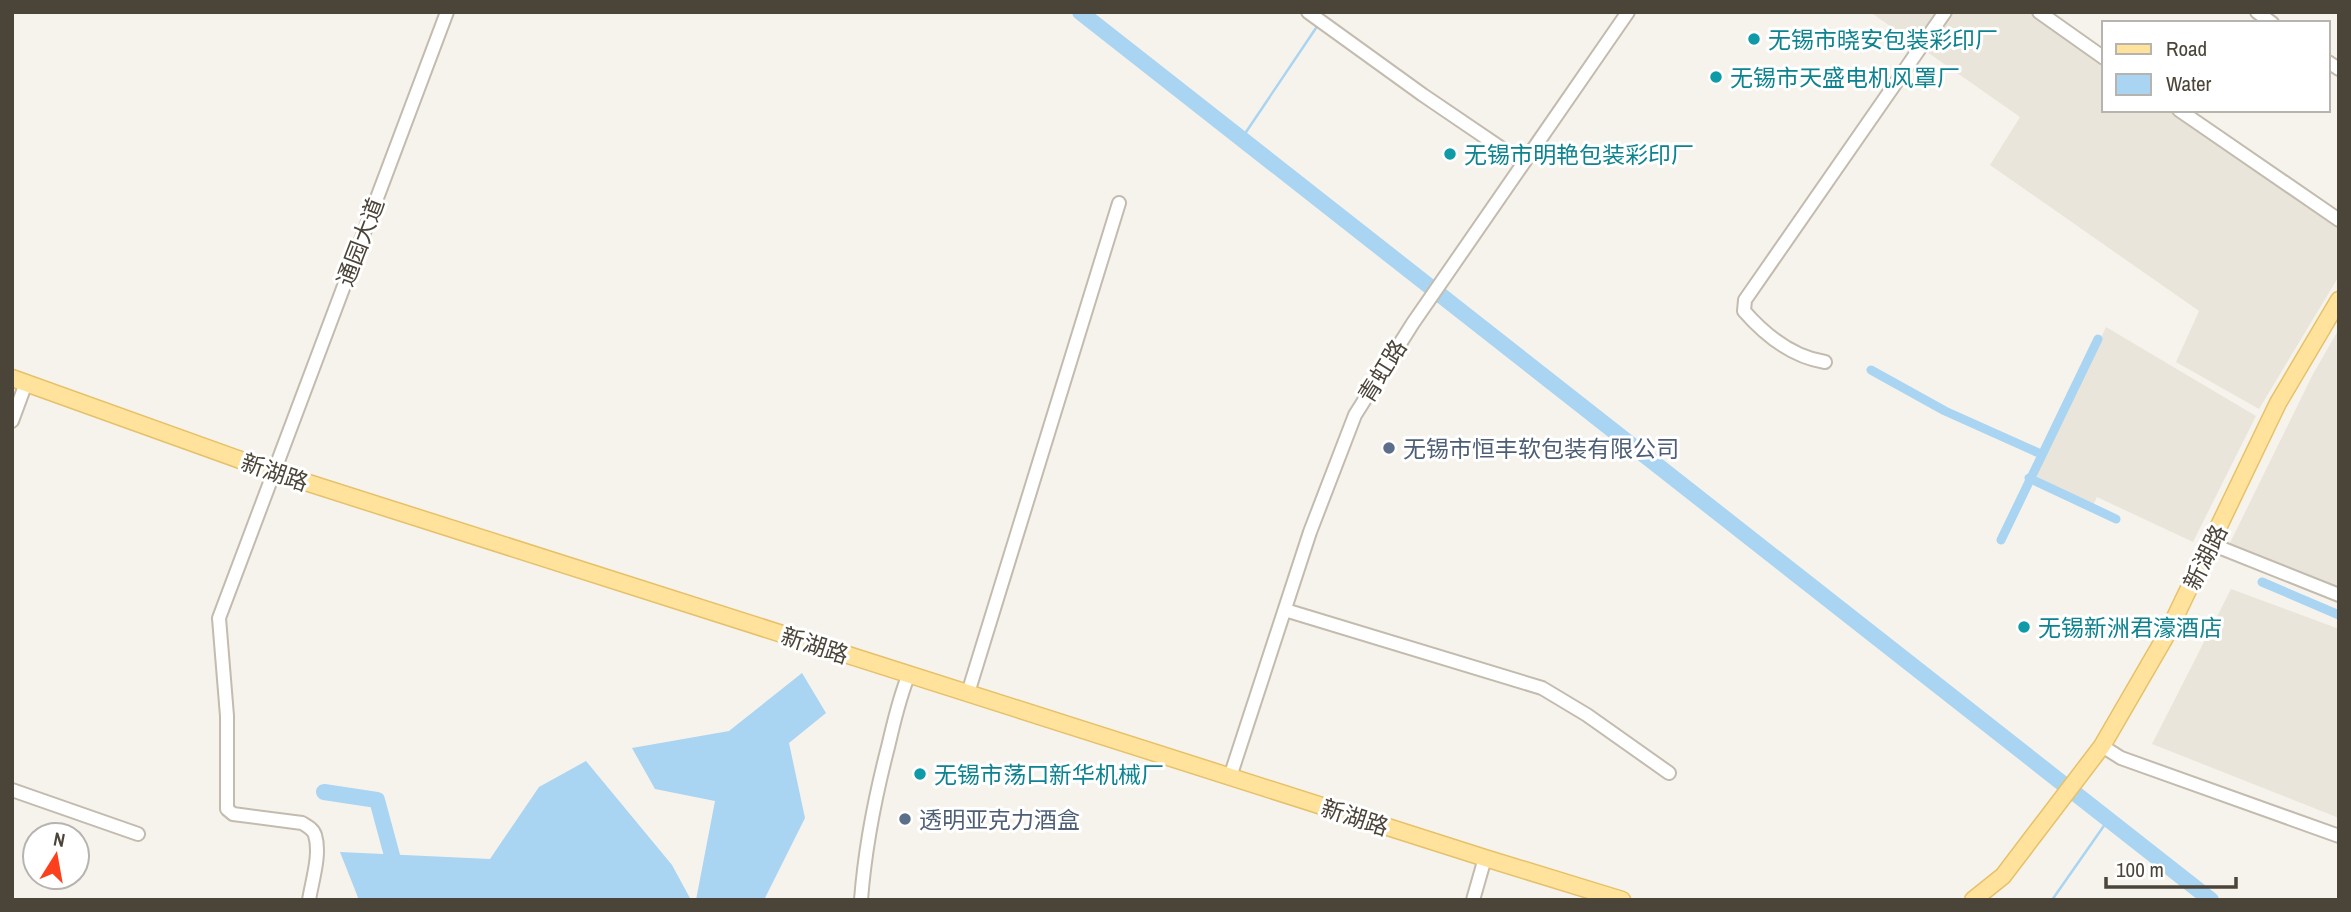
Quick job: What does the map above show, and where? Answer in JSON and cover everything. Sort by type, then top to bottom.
[{"type":"main road","name":"新湖路","points":[[1973,900],[2003,876],[2102,746],[2166,634],[2278,403],[2339,300]]},
{"type":"main road","name":"新湖路","points":[[19,380],[274,472],[1622,900]]},
{"type":"street","name":"通园大道","points":[[309,900],[316,857],[315,835],[312,829],[302,823],[233,814],[227,809],[227,716],[219,618],[447,12]]},
{"type":"street","name":"青虹路","points":[[1230,777],[1310,532],[1354,415],[1453,264],[1628,12]]},
{"type":"street","points":[[1825,362],[1806,359],[1781,345],[1744,311],[1745,300],[1945,12]]},
{"type":"street","points":[[2039,12],[2102,57]]},
{"type":"street","points":[[1316,18],[1523,163]]},
{"type":"street","points":[[2182,112],[2339,220]]},
{"type":"street","points":[[968,693],[1119,203]]},
{"type":"street","points":[[12,421],[19,380]]},
{"type":"street","points":[[2211,544],[2339,595]]},
{"type":"street","points":[[1285,610],[1542,688],[1587,715],[1669,773]]},
{"type":"street","points":[[861,900],[864,858],[880,781],[902,690],[909,674]]},
{"type":"street","points":[[2102,746],[2121,758],[2339,836]]},
{"type":"street","points":[[12,790],[138,834]]},
{"type":"street","points":[[1473,900],[1485,858]]},
{"type":"shaded area","points":[[1870,12],[2031,12],[2102,62],[2102,112],[2175,112],[2339,226],[2339,276],[2259,409],[2176,362],[2199,311],[1990,165],[2020,117]]},
{"type":"shaded area","points":[[2106,327],[2256,416],[2193,542],[2097,497],[2093,506],[2036,476]]},
{"type":"shaded area","points":[[2339,329],[2339,601],[2226,551],[2313,374]]},
{"type":"shaded area","points":[[2231,589],[2339,629],[2339,818],[2152,744]]},
{"type":"water","points":[[802,673],[826,713],[789,743],[805,818],[764,900],[696,900],[715,801],[655,789],[632,748],[729,731]]},
{"type":"water","points":[[586,761],[672,865],[691,900],[359,900],[340,852],[490,859],[539,787]]},
{"type":"waterway","points":[[1080,12],[2211,900]]},
{"type":"waterway","points":[[1242,138],[1318,25]]},
{"type":"waterway","points":[[2001,540],[2098,339]]},
{"type":"waterway","points":[[1871,370],[1945,411],[2041,454]]},
{"type":"waterway","points":[[2029,478],[2116,519]]},
{"type":"waterway","points":[[2262,582],[2339,615]]},
{"type":"waterway","points":[[324,792],[377,800],[404,900]]},
{"type":"waterway","points":[[2052,900],[2108,820]]},
{"type":"place","name":"无锡市晓安包装彩印厂","points":[[1754,39]]},
{"type":"place","name":"无锡市天盛电机风罩厂","points":[[1716,77]]},
{"type":"place","name":"无锡市明艳包装彩印厂","points":[[1450,154]]},
{"type":"place","name":"无锡市恒丰软包装有限公司","points":[[1389,448]]},
{"type":"place","name":"无锡新洲君濠酒店","points":[[2024,627]]},
{"type":"place","name":"无锡市荡口新华机械厂","points":[[920,774]]},
{"type":"place","name":"透明亚克力酒盒","points":[[905,819]]}]
